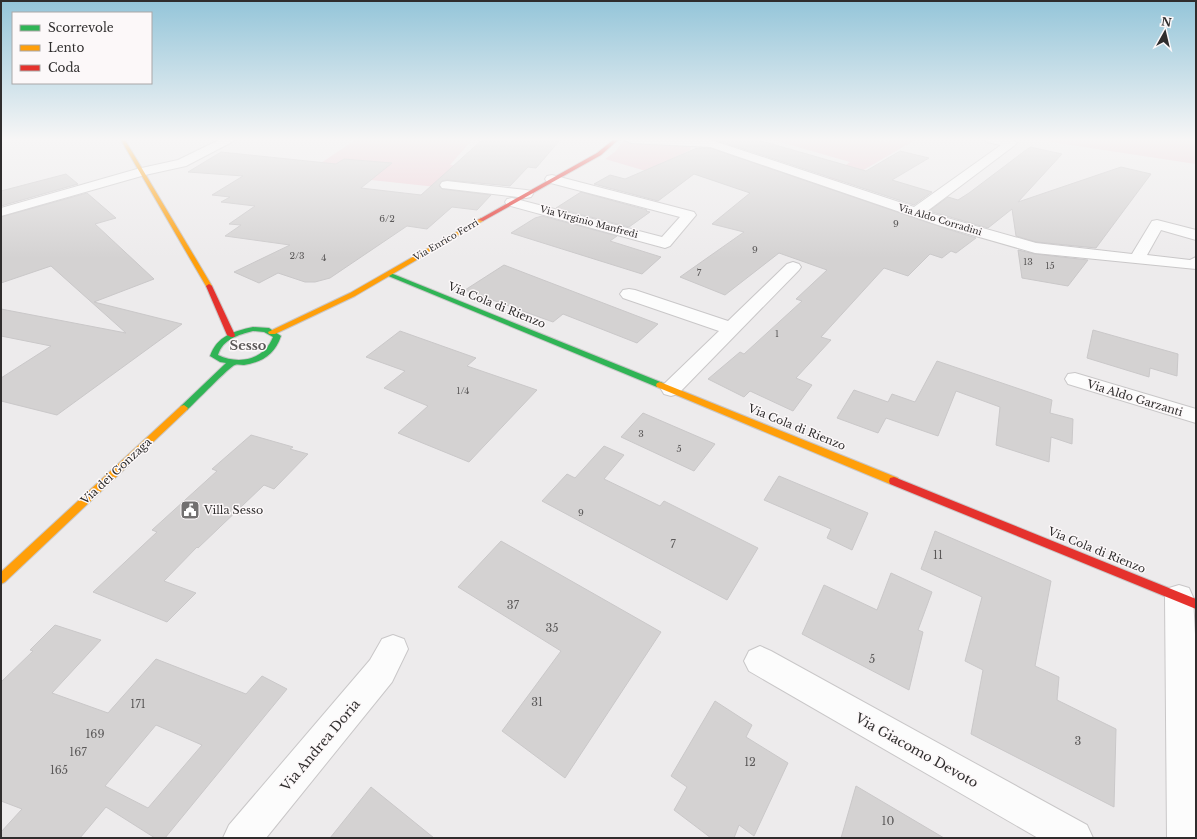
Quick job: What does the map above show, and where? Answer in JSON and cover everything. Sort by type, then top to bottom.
[{"type":"street","points":[[1,212],[117,179]]},
{"type":"street","points":[[146,179],[214,294],[231,335]]},
{"type":"street","name":"Via Enrico Ferri","points":[[272,332],[300,321],[388,274],[552,179]]},
{"type":"street","name":"Via Virginio Manfredi","points":[[512,202],[665,243],[689,215],[553,179]]},
{"type":"street","name":"Via Aldo Corradini","points":[[815,179],[946,223],[1035,248],[1137,258],[1195,269]]},
{"type":"street","points":[[915,213],[961,179]]},
{"type":"street","points":[[448,185],[526,194]]},
{"type":"street","points":[[1137,258],[1157,224],[1196,235]]},
{"type":"street","points":[[671,389],[793,267]]},
{"type":"street","name":"Via Cola di Rienzo","points":[[388,274],[1188,600]]},
{"type":"street","points":[[629,294],[732,329]]},
{"type":"street","points":[[253,329],[272,332],[277,336],[277,342],[273,349],[266,355],[248,362],[230,364],[219,361],[214,356],[214,349],[220,341],[231,335],[253,329]]},
{"type":"street","name":"Via dei Gonzaga","points":[[1,578],[230,364]]},
{"type":"street","name":"Via Aldo Garzanti","points":[[1075,379],[1196,416]]},
{"type":"street","points":[[1186,838],[1188,600]]},
{"type":"street","name":"Via Andrea Doria","points":[[242,838],[381,671],[393,649]]},
{"type":"street","name":"Via Giacomo Devoto","points":[[760,661],[1074,838]]},
{"type":"shaded area","points":[[297,179],[361,179],[284,188]]},
{"type":"shaded area","points":[[363,179],[465,179],[455,189]]},
{"type":"shaded area","points":[[832,179],[848,179],[843,182]]},
{"type":"building","points":[[46,179],[72,179],[78,184],[1,206],[1,191]]},
{"type":"building","points":[[238,179],[372,179],[361,188],[421,195],[439,179],[516,179],[510,186],[447,180],[442,181],[439,186],[442,189],[491,195],[477,210],[452,207],[427,229],[407,226],[330,278],[315,282],[305,282],[278,273],[259,283],[234,272],[290,245],[225,236],[241,225],[229,224],[255,206],[221,202],[230,197],[212,195]]},
{"type":"building","points":[[603,179],[687,179],[658,201],[594,184]]},
{"type":"building","points":[[709,179],[801,179],[976,238],[956,253],[951,251],[942,258],[930,254],[908,276],[884,268],[821,337],[831,340],[796,378],[812,385],[793,411],[750,391],[744,397],[708,379],[740,352],[744,354],[802,301],[796,299],[827,270],[779,253],[725,295],[680,277],[744,232],[712,224],[750,193]]},
{"type":"building","points":[[835,179],[893,179],[892,180],[932,192],[914,205]]},
{"type":"building","points":[[987,179],[1039,179],[1018,202],[1085,179],[1147,179],[1096,248],[1036,242],[1016,236],[1012,209],[988,228],[929,211],[948,197],[958,200]]},
{"type":"building","points":[[581,192],[650,212],[629,227],[556,208]]},
{"type":"building","points":[[87,193],[116,218],[95,224],[154,279],[94,302],[182,324],[57,415],[1,401],[1,378],[51,346],[1,336],[1,309],[126,333],[51,266],[1,283],[1,217]]},
{"type":"building","points":[[542,216],[617,236],[610,241],[661,257],[642,274],[511,233],[535,218]]},
{"type":"building","points":[[1018,250],[1035,254],[1088,260],[1068,286],[1022,278]]},
{"type":"building","points":[[504,265],[658,324],[637,343],[563,314],[553,322],[465,290]]},
{"type":"building","points":[[1093,330],[1178,354],[1177,376],[1150,368],[1149,377],[1087,358]]},
{"type":"building","points":[[400,331],[476,358],[467,366],[537,390],[469,462],[398,433],[428,406],[384,388],[405,371],[366,357]]},
{"type":"building","points":[[937,361],[1052,400],[1050,413],[1073,419],[1072,444],[1051,437],[1049,462],[996,445],[1000,407],[956,391],[938,436],[886,418],[878,433],[837,418],[854,390],[888,402],[892,394],[915,402]]},
{"type":"building","points":[[643,413],[715,444],[694,471],[621,437]]},
{"type":"building","points":[[251,435],[293,447],[290,449],[308,454],[274,489],[264,485],[198,548],[197,547],[164,581],[196,593],[167,622],[93,592],[157,532],[152,530],[217,471],[212,469]]},
{"type":"building","points":[[604,446],[624,455],[604,479],[660,506],[664,501],[758,548],[727,600],[542,501],[567,474],[575,478]]},
{"type":"building","points":[[779,476],[868,513],[852,550],[827,538],[831,529],[764,500]]},
{"type":"building","points":[[935,531],[1051,581],[1035,666],[1059,677],[1057,700],[1116,729],[1114,807],[971,734],[983,670],[965,661],[982,597],[921,569]]},
{"type":"building","points":[[501,541],[661,632],[565,778],[502,731],[561,651],[458,587]]},
{"type":"building","points":[[891,573],[932,592],[918,630],[923,632],[909,690],[802,634],[824,585],[877,610]]},
{"type":"building","points":[[55,625],[101,640],[52,693],[108,713],[156,659],[246,694],[262,676],[287,689],[165,838],[155,838],[106,807],[80,838],[1,838],[1,832],[22,809],[1,801],[1,682],[33,651],[30,650]],"holes":[[[156,725],[202,745],[148,808],[105,786]]]},
{"type":"building","points":[[715,701],[752,725],[746,737],[788,763],[754,836],[739,825],[734,838],[711,838],[674,810],[687,787],[671,776]]},
{"type":"building","points":[[856,786],[944,838],[841,838]]},
{"type":"building","points":[[371,787],[434,838],[330,838]]},
{"type":"traffic: fast","points":[[388,274],[660,385]]},
{"type":"traffic: fast","points":[[253,329],[266,330],[277,336],[274,345],[260,358],[242,363],[223,360],[214,356],[219,344],[224,340],[234,334],[253,329]]},
{"type":"traffic: fast","points":[[184,408],[230,364]]},
{"type":"traffic: slow","points":[[146,179],[209,286]]},
{"type":"traffic: slow","points":[[272,332],[326,308],[481,220]]},
{"type":"traffic: slow","points":[[660,385],[894,481]]},
{"type":"traffic: slow","points":[[1,579],[184,408]]},
{"type":"traffic: jam","points":[[481,220],[554,179]]},
{"type":"traffic: jam","points":[[209,286],[231,335]]},
{"type":"traffic: jam","points":[[894,481],[1196,604]]},
{"type":"place","name":"Villa Sesso","points":[[190,510]]},
{"type":"district","name":"Sesso","points":[[248,345]]}]
